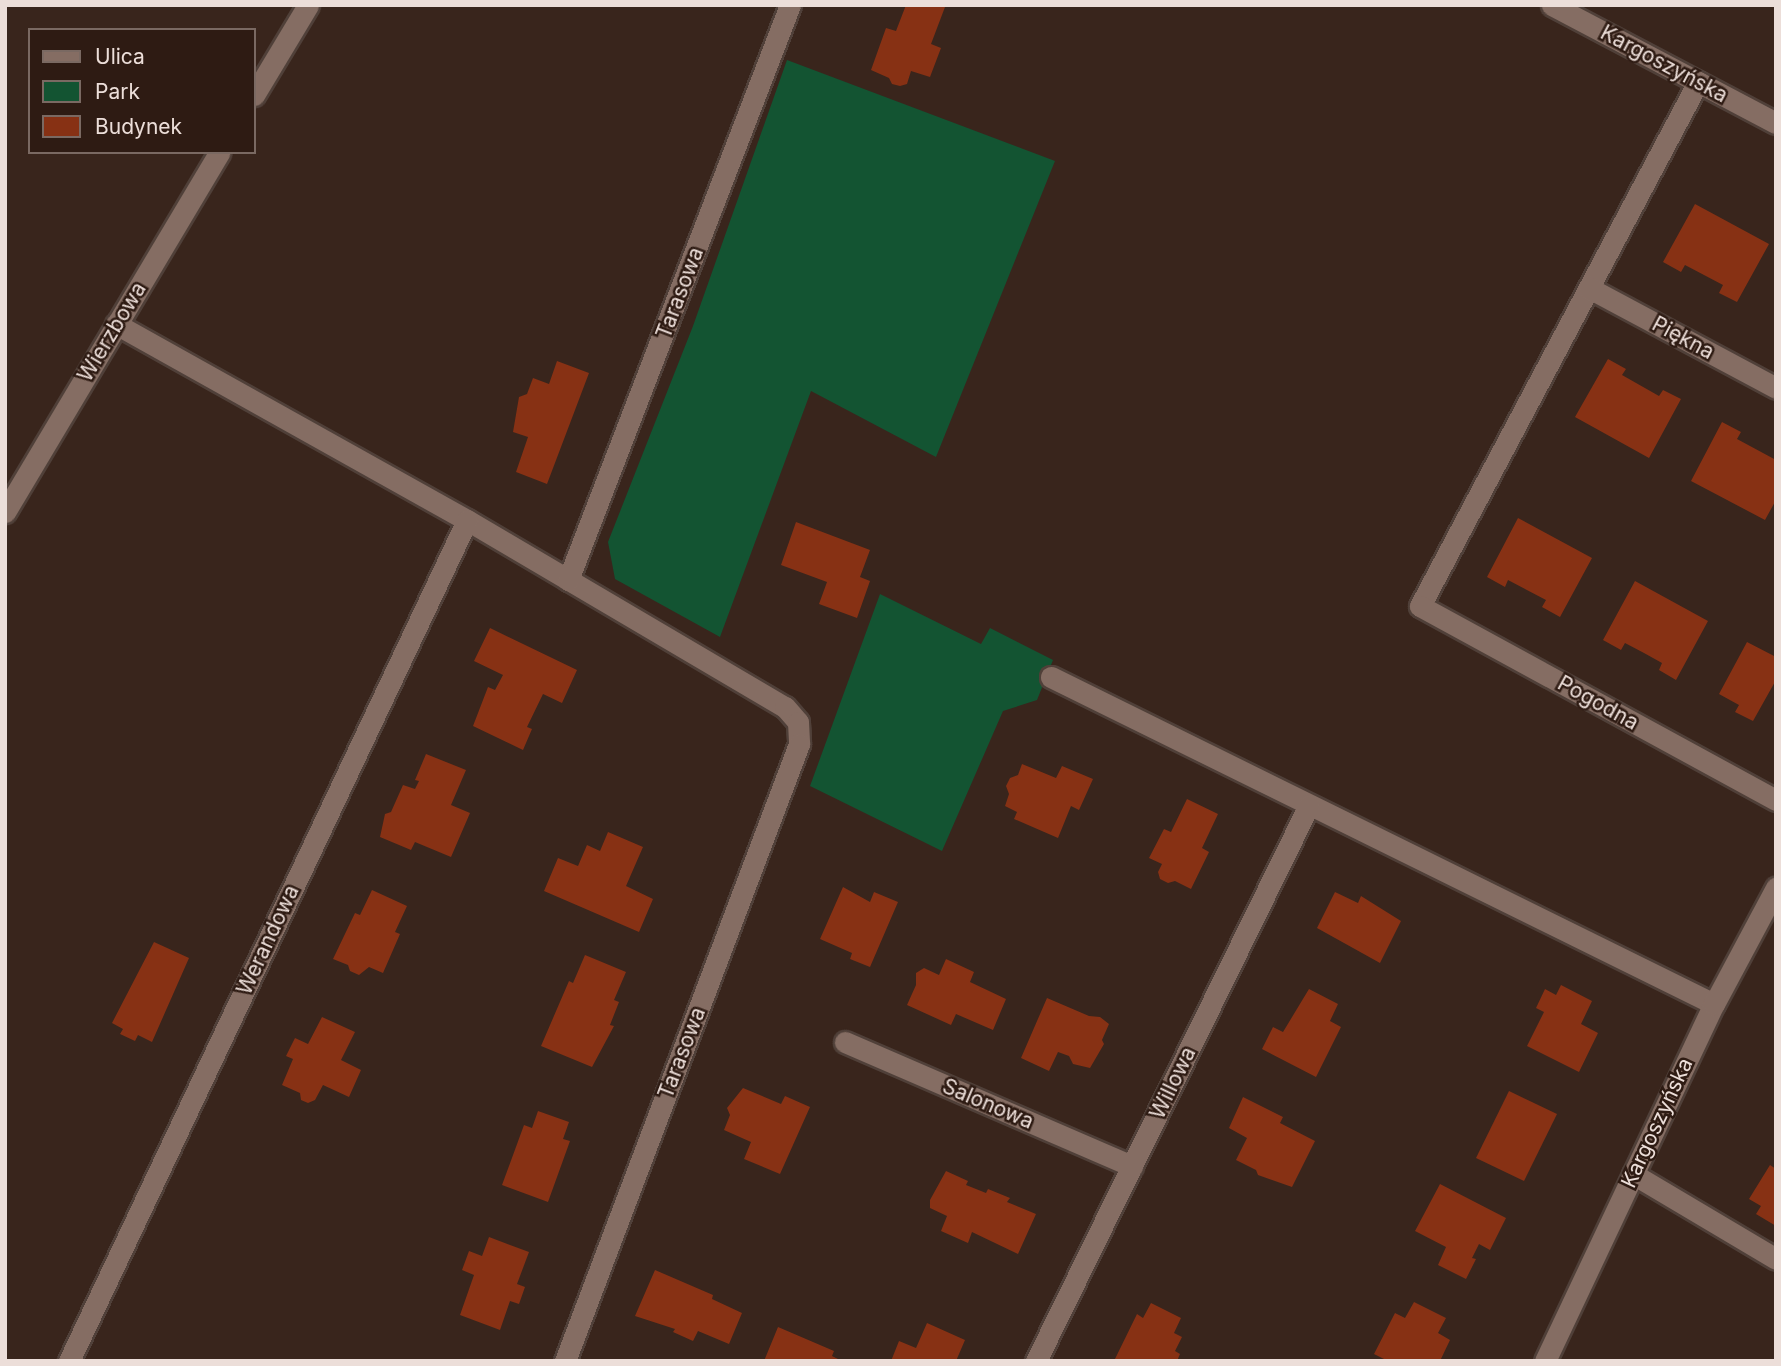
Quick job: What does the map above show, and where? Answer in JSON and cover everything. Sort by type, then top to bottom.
[{"type":"street","points":[[256,93],[308,5]]},
{"type":"street","name":"Tarasowa","points":[[565,1361],[799,744],[798,722],[785,707],[568,580],[790,5]]},
{"type":"street","name":"Kargoszyńska","points":[[1552,5],[1776,123]]},
{"type":"street","points":[[1589,288],[1698,82]]},
{"type":"street","name":"Wierzbowa","points":[[5,512],[219,154]]},
{"type":"street","name":"Piękna","points":[[1589,288],[1776,388]]},
{"type":"street","name":"Pogodna","points":[[1589,288],[1420,606],[1776,800]]},
{"type":"street","points":[[116,324],[467,520],[568,580]]},
{"type":"street","name":"Werandowa","points":[[69,1361],[467,520]]},
{"type":"street","points":[[1051,677],[1714,1004]]},
{"type":"street","name":"Willowa","points":[[1036,1361],[1310,805]]},
{"type":"street","name":"Kargoszyńska","points":[[1545,1361],[1714,1004],[1776,888]]},
{"type":"street","name":"Salonowa","points":[[845,1042],[1132,1166]]},
{"type":"street","points":[[1633,1174],[1776,1259]]},
{"type":"green space","points":[[787,60],[1055,161],[936,457],[811,391],[720,637],[615,579],[608,542],[693,326]]},
{"type":"green space","points":[[880,594],[981,644],[990,628],[1053,660],[1037,700],[1003,711],[942,851],[810,786]]},
{"type":"building","points":[[906,5],[945,7],[931,44],[941,48],[930,77],[911,71],[907,84],[900,86],[892,84],[889,78],[871,70],[886,28],[896,31]]},
{"type":"building","points":[[1695,204],[1769,244],[1737,302],[1719,293],[1723,285],[1685,265],[1681,272],[1663,262]]},
{"type":"building","points":[[1608,359],[1626,369],[1622,375],[1659,396],[1663,390],[1681,399],[1649,458],[1575,417]]},
{"type":"building","points":[[557,361],[589,373],[547,484],[516,472],[528,437],[513,432],[519,397],[527,394],[533,378],[549,384]]},
{"type":"building","points":[[1722,422],[1741,432],[1737,439],[1776,460],[1776,500],[1765,520],[1691,481]]},
{"type":"building","points":[[1518,518],[1592,558],[1560,617],[1542,607],[1546,600],[1508,580],[1505,587],[1487,577]]},
{"type":"building","points":[[796,522],[870,550],[860,577],[870,581],[857,618],[819,604],[827,582],[781,565]]},
{"type":"building","points":[[1635,581],[1708,621],[1676,680],[1659,670],[1662,663],[1644,653],[1625,643],[1621,650],[1603,640]]},
{"type":"building","points":[[490,628],[577,670],[562,703],[543,694],[527,727],[532,729],[523,750],[473,726],[488,687],[495,690],[503,675],[474,661]]},
{"type":"building","points":[[1747,642],[1776,657],[1776,680],[1753,721],[1735,712],[1739,705],[1719,694]]},
{"type":"building","points":[[426,754],[466,770],[451,805],[470,813],[451,857],[415,842],[411,850],[380,837],[385,814],[391,812],[403,785],[415,789],[419,781],[415,780]]},
{"type":"building","points":[[1022,764],[1056,778],[1062,766],[1093,779],[1079,810],[1071,806],[1058,838],[1014,819],[1017,812],[1005,806],[1009,794],[1006,786],[1010,778],[1018,775]]},
{"type":"building","points":[[1187,799],[1218,814],[1202,848],[1209,852],[1191,889],[1175,881],[1168,883],[1160,879],[1158,872],[1162,864],[1149,858],[1164,829],[1171,832]]},
{"type":"building","points":[[608,832],[643,847],[626,886],[653,899],[639,932],[544,891],[558,858],[578,866],[587,845],[600,851]]},
{"type":"building","points":[[843,887],[870,902],[874,892],[898,902],[870,967],[850,959],[852,953],[820,939]]},
{"type":"building","points":[[372,890],[407,906],[395,932],[400,934],[383,973],[369,967],[359,975],[350,971],[348,965],[333,959],[355,913],[360,915]]},
{"type":"building","points":[[1335,892],[1358,903],[1361,896],[1401,921],[1380,963],[1317,928]]},
{"type":"building","points":[[154,942],[189,958],[152,1042],[138,1035],[135,1041],[120,1034],[123,1029],[112,1023]]},
{"type":"building","points":[[585,955],[626,972],[614,1000],[619,1002],[610,1025],[614,1026],[592,1067],[541,1046],[569,981],[573,983]]},
{"type":"building","points":[[946,959],[974,972],[970,982],[1006,999],[993,1030],[956,1014],[951,1025],[907,1005],[916,985],[916,973],[924,968],[939,975]]},
{"type":"building","points":[[1561,985],[1592,1001],[1581,1024],[1598,1033],[1579,1072],[1527,1046],[1544,1012],[1536,1008],[1545,989],[1556,995]]},
{"type":"building","points":[[1309,989],[1338,1004],[1330,1021],[1341,1027],[1316,1077],[1262,1049],[1273,1027],[1283,1032]]},
{"type":"building","points":[[1047,998],[1089,1016],[1100,1017],[1109,1024],[1102,1040],[1104,1044],[1090,1068],[1073,1064],[1069,1056],[1058,1052],[1049,1071],[1021,1058]]},
{"type":"building","points":[[322,1017],[355,1032],[341,1060],[361,1070],[349,1097],[323,1085],[315,1100],[308,1103],[301,1100],[300,1093],[282,1085],[293,1059],[286,1056],[295,1038],[308,1044]]},
{"type":"building","points":[[743,1088],[781,1104],[785,1096],[810,1107],[780,1174],[744,1159],[751,1142],[724,1130],[730,1115],[727,1108]]},
{"type":"building","points":[[1509,1091],[1557,1114],[1524,1181],[1476,1158]]},
{"type":"building","points":[[1243,1097],[1283,1117],[1280,1123],[1315,1141],[1292,1187],[1258,1175],[1256,1170],[1236,1160],[1247,1138],[1229,1128]]},
{"type":"building","points":[[538,1111],[569,1122],[563,1139],[570,1141],[548,1202],[502,1185],[524,1125],[532,1128]]},
{"type":"building","points":[[1770,1165],[1776,1169],[1776,1226],[1756,1214],[1761,1206],[1749,1199]]},
{"type":"building","points":[[946,1171],[968,1181],[966,1185],[986,1193],[988,1189],[1010,1198],[1007,1202],[1036,1214],[1018,1254],[972,1232],[968,1243],[941,1231],[947,1216],[930,1208],[930,1200]]},
{"type":"building","points":[[1440,1184],[1506,1218],[1490,1250],[1479,1244],[1472,1258],[1476,1259],[1466,1279],[1438,1265],[1446,1247],[1415,1231]]},
{"type":"building","points":[[489,1237],[529,1252],[517,1284],[525,1287],[519,1304],[510,1301],[500,1330],[460,1315],[474,1275],[462,1270],[469,1251],[482,1256]]},
{"type":"building","points":[[655,1270],[713,1295],[712,1299],[742,1313],[729,1344],[698,1331],[693,1341],[673,1332],[675,1329],[635,1316]]},
{"type":"building","points":[[1414,1302],[1446,1318],[1438,1333],[1450,1340],[1440,1361],[1388,1361],[1374,1354],[1395,1313],[1405,1318]]},
{"type":"building","points":[[1151,1303],[1181,1318],[1174,1333],[1182,1337],[1175,1351],[1180,1354],[1177,1361],[1114,1361],[1137,1314],[1143,1318]]},
{"type":"building","points":[[927,1323],[965,1340],[956,1361],[891,1361],[899,1341],[916,1348]]},
{"type":"building","points":[[778,1327],[834,1351],[832,1356],[842,1361],[764,1361]]}]
